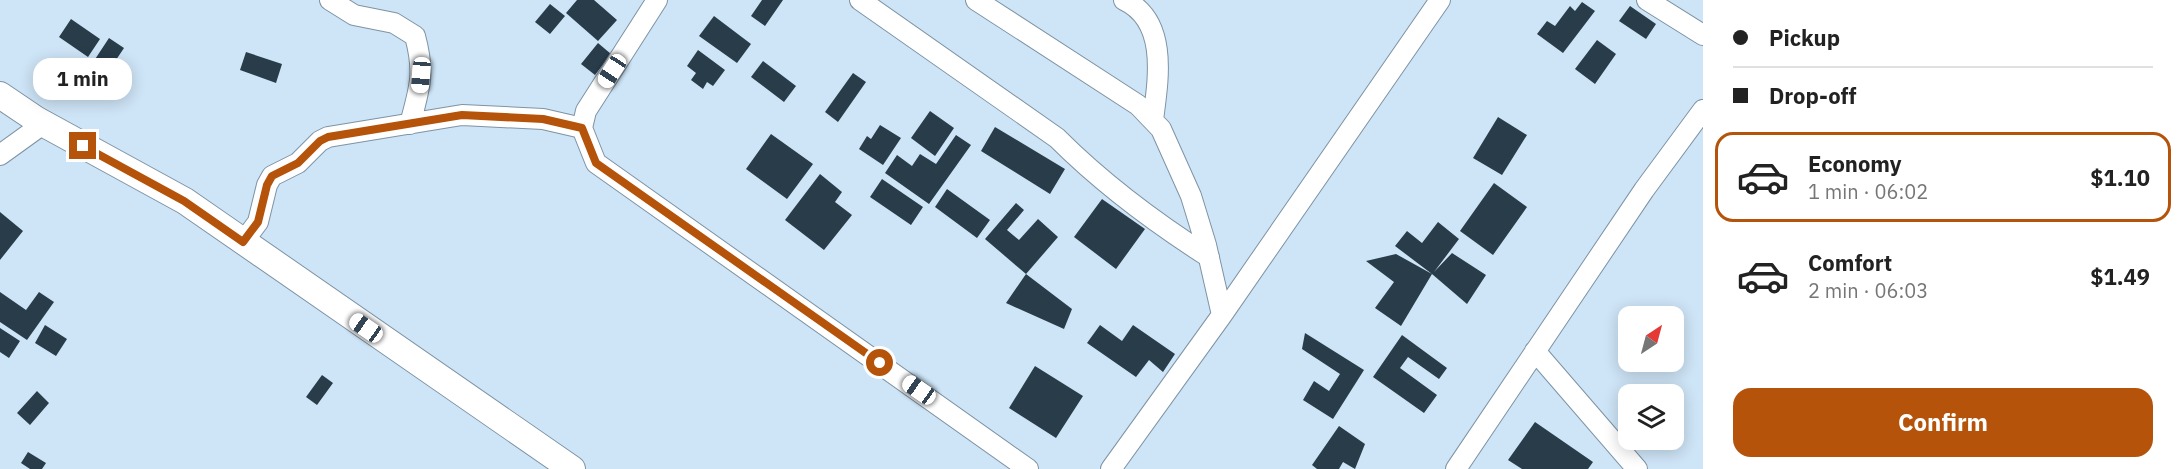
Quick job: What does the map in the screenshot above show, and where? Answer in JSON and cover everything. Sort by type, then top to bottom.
[{"type":"street","points":[[330,0],[354,15],[394,23],[415,36],[422,62],[420,87],[410,124]]},
{"type":"street","points":[[657,0],[586,111],[582,128],[596,163],[1009,461],[1028,469]]},
{"type":"street","points":[[860,0],[1057,138],[1079,160],[1139,210],[1209,257]]},
{"type":"street","points":[[976,0],[1130,100],[1161,129],[1191,196],[1209,257],[1222,315]]},
{"type":"street","points":[[1124,0],[1142,12],[1152,30],[1158,53],[1153,120]]},
{"type":"street","points":[[1111,469],[1222,315],[1440,0]]},
{"type":"street","points":[[1647,0],[1703,35]]},
{"type":"street","points":[[0,96],[43,123],[184,201],[572,469]]},
{"type":"street","points":[[1455,469],[1644,190],[1703,110]]},
{"type":"street","points":[[243,242],[258,222],[267,185],[272,176],[298,163],[320,141],[351,132],[462,115],[543,119],[582,128]]},
{"type":"street","points":[[0,155],[43,123]]},
{"type":"street","points":[[1535,351],[1637,469]]},
{"type":"building","points":[[577,0],[594,0],[617,20],[598,41],[566,13]]},
{"type":"building","points":[[762,0],[783,0],[765,26],[751,16]]},
{"type":"building","points":[[1582,2],[1595,11],[1563,53],[1537,34],[1547,21],[1555,26],[1570,6],[1575,11]]},
{"type":"building","points":[[550,4],[565,16],[550,34],[535,22]]},
{"type":"building","points":[[1630,6],[1656,24],[1646,39],[1619,21]]},
{"type":"building","points":[[714,16],[751,44],[737,63],[699,36]]},
{"type":"building","points":[[71,19],[100,39],[88,57],[59,37]]},
{"type":"building","points":[[109,38],[124,48],[98,87],[80,82]]},
{"type":"building","points":[[1597,40],[1616,54],[1595,84],[1575,69]]},
{"type":"building","points":[[598,43],[611,54],[595,75],[581,64]]},
{"type":"building","points":[[698,50],[725,70],[713,86],[707,82],[703,89],[691,80],[696,73],[687,66]]},
{"type":"building","points":[[246,52],[282,64],[276,83],[240,70]]},
{"type":"building","points":[[763,61],[796,86],[784,102],[751,77]]},
{"type":"building","points":[[853,73],[866,82],[838,122],[825,112]]},
{"type":"building","points":[[930,111],[954,128],[935,156],[911,138]]},
{"type":"building","points":[[1498,117],[1527,135],[1502,175],[1473,158]]},
{"type":"building","points":[[880,125],[901,138],[883,165],[859,149],[867,136],[871,139]]},
{"type":"building","points":[[995,127],[1065,169],[1050,194],[981,151]]},
{"type":"building","points":[[771,134],[813,164],[787,199],[746,169]]},
{"type":"building","points":[[956,135],[971,145],[929,204],[885,173],[897,155],[912,166],[920,154],[936,164]]},
{"type":"building","points":[[820,174],[842,192],[835,202],[852,215],[824,250],[785,220]]},
{"type":"building","points":[[882,179],[923,207],[911,225],[870,197]]},
{"type":"building","points":[[1494,183],[1527,207],[1493,255],[1460,231]]},
{"type":"building","points":[[947,189],[990,220],[977,238],[935,207]]},
{"type":"building","points":[[1102,199],[1145,229],[1116,269],[1074,237]]},
{"type":"building","points":[[1016,203],[1024,210],[1007,230],[1019,240],[1038,219],[1058,237],[1026,274],[985,239]]},
{"type":"building","points":[[0,212],[23,231],[0,260]]},
{"type":"building","points":[[1438,222],[1459,239],[1434,272],[1452,253],[1486,275],[1467,304],[1395,246],[1407,231],[1422,243]]},
{"type":"building","points":[[1396,254],[1432,274],[1401,326],[1375,308],[1394,282],[1366,261]]},
{"type":"building","points":[[1026,274],[1072,309],[1064,329],[1006,303]]},
{"type":"building","points":[[0,292],[26,310],[39,292],[54,302],[27,340],[0,322]]},
{"type":"building","points":[[45,325],[67,339],[56,356],[35,343]]},
{"type":"building","points":[[1100,325],[1122,341],[1133,325],[1175,354],[1163,372],[1149,360],[1136,377],[1087,343]]},
{"type":"building","points":[[0,328],[20,341],[9,358],[0,352]]},
{"type":"building","points":[[1305,333],[1364,370],[1333,419],[1303,400],[1314,381],[1329,391],[1340,374],[1302,349]]},
{"type":"building","points":[[1402,335],[1447,368],[1439,379],[1408,357],[1400,368],[1437,395],[1424,413],[1373,377]]},
{"type":"building","points":[[1035,366],[1083,396],[1056,438],[1009,408]]},
{"type":"building","points":[[322,375],[333,383],[317,405],[306,397]]},
{"type":"building","points":[[37,391],[49,403],[30,425],[17,413]]},
{"type":"building","points":[[1535,422],[1593,462],[1588,469],[1522,469],[1508,460]]},
{"type":"building","points":[[1339,426],[1365,444],[1355,469],[1343,462],[1339,469],[1317,469],[1312,465]]},
{"type":"building","points":[[28,452],[46,463],[42,469],[30,469],[21,463]]},
{"type":"route","points":[[83,146],[184,201],[243,242],[258,222],[262,201],[272,176],[298,163],[320,141],[328,137],[376,128],[432,122],[462,115],[543,119],[582,128],[596,163],[880,363]]}]
